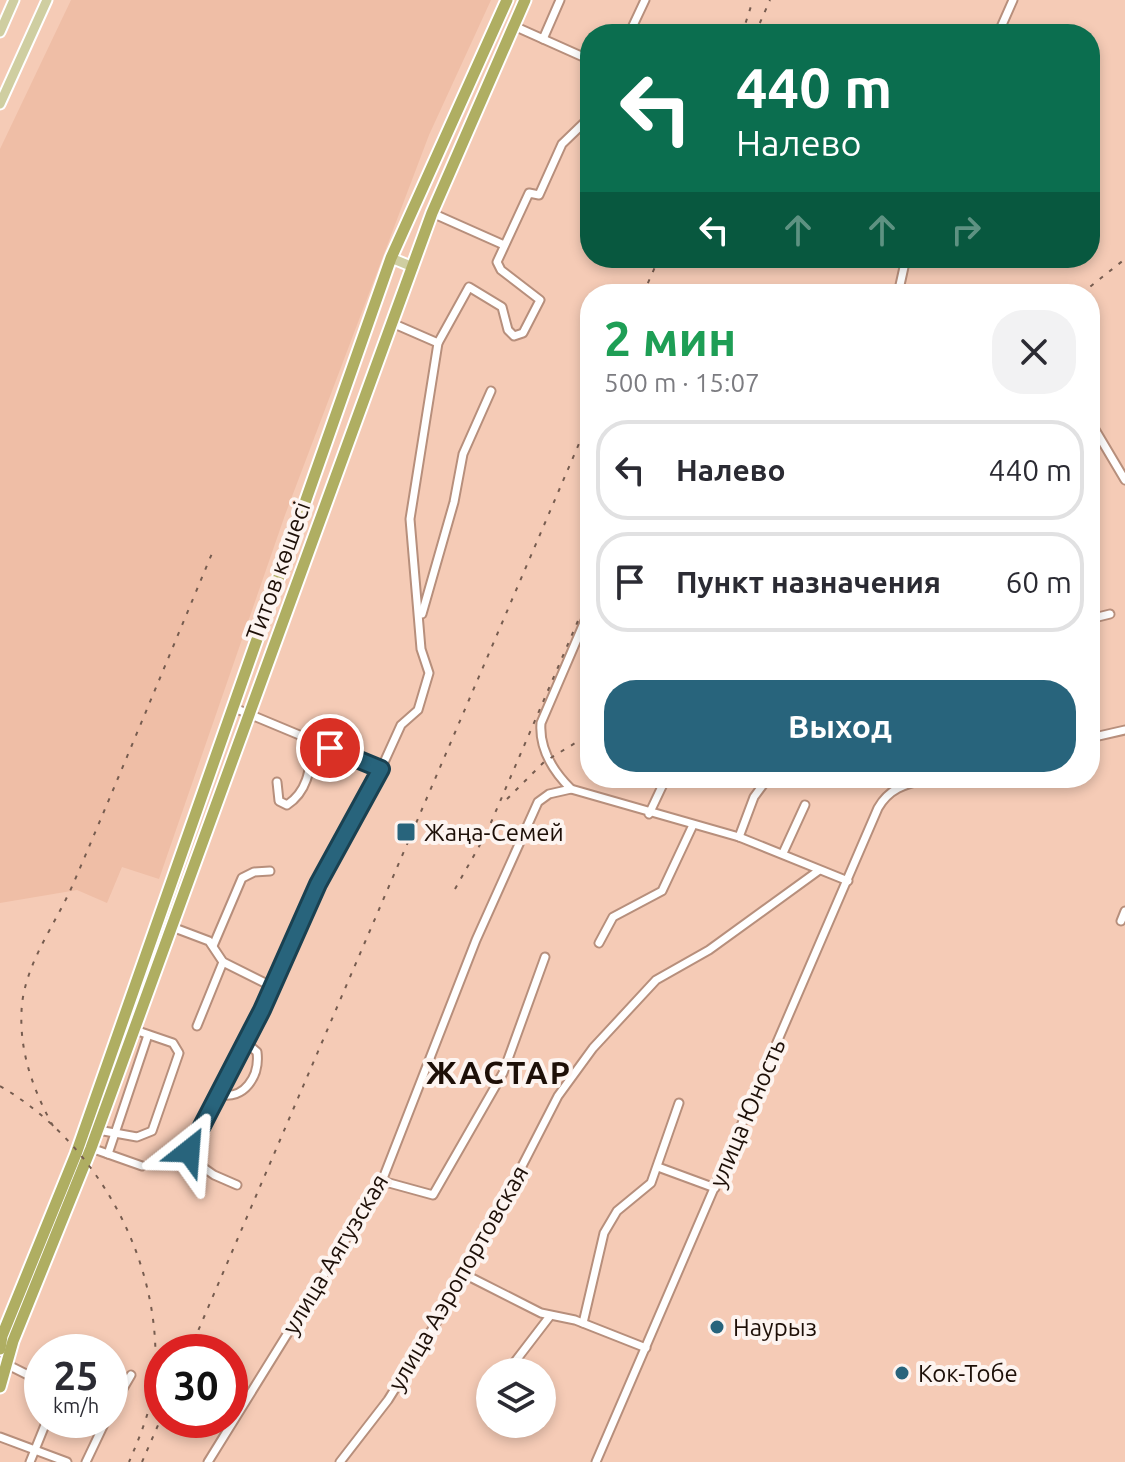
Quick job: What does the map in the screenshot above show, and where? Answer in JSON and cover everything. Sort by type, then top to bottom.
[{"type":"highway","name":"Титов көшесі","points":[[0,1349],[76,1154],[391,258],[507,0]]},
{"type":"highway","name":"Титов көшесі","points":[[0,1387],[4,1363],[86,1163],[432,213],[525,0]]},
{"type":"main road","points":[[0,32],[14,0]]},
{"type":"main road","points":[[0,104],[47,0]]},
{"type":"main road","points":[[391,258],[413,267]]},
{"type":"main road","points":[[98,1090],[111,1094]]},
{"type":"street","points":[[543,39],[560,0]]},
{"type":"street","points":[[633,24],[644,0]]},
{"type":"street","points":[[1002,24],[1013,0]]},
{"type":"street","points":[[514,26],[580,56]]},
{"type":"street","points":[[237,1185],[214,1175],[191,1159],[189,1151],[318,884],[381,769],[401,725],[418,710],[429,673],[421,649],[421,617],[410,519],[438,343],[469,287],[502,307],[508,330],[514,336],[523,333],[541,303],[498,266],[504,245],[529,193],[539,195],[562,144],[580,127]]},
{"type":"street","points":[[432,213],[504,245]]},
{"type":"street","points":[[392,323],[438,343]]},
{"type":"street","points":[[421,617],[454,502],[463,454],[491,391]]},
{"type":"street","points":[[1100,438],[1125,480]]},
{"type":"street","points":[[1100,616],[1110,614]]},
{"type":"street","points":[[580,632],[541,723],[540,739],[561,780],[571,789],[649,814],[739,837],[848,881]]},
{"type":"street","points":[[231,707],[381,769]]},
{"type":"street","points":[[1100,736],[1125,730]]},
{"type":"street","points":[[277,782],[279,801],[287,805],[303,790],[307,780],[313,740]]},
{"type":"street","points":[[649,814],[661,788]]},
{"type":"street","points":[[739,837],[754,797],[761,788]]},
{"type":"street","name":"улица Юность","points":[[596,1462],[885,795],[900,788]]},
{"type":"street","name":"улица Аягузская","points":[[208,1462],[382,1181],[476,940],[538,802],[549,794],[571,789]]},
{"type":"street","points":[[783,853],[805,805]]},
{"type":"street","points":[[599,943],[613,917],[662,891],[693,825]]},
{"type":"street","points":[[213,946],[242,878],[270,871]]},
{"type":"street","name":"улица Аэропортовская","points":[[340,1462],[388,1400],[466,1275],[558,1096],[593,1048],[656,980],[709,950],[818,871]]},
{"type":"street","points":[[1121,921],[1125,911]]},
{"type":"street","points":[[172,927],[213,946],[223,962],[271,986]]},
{"type":"street","points":[[382,1181],[433,1195],[503,1073],[545,957]]},
{"type":"street","points":[[197,1026],[223,962]]},
{"type":"street","points":[[98,1130],[144,1137],[152,1131],[179,1053],[173,1043],[135,1030]]},
{"type":"street","points":[[108,1154],[148,1035]]},
{"type":"street","points":[[219,1094],[229,1097],[244,1092],[252,1079],[257,1052],[243,1040]]},
{"type":"street","points":[[583,1323],[604,1233],[617,1211],[651,1183],[679,1103]]},
{"type":"street","points":[[91,1148],[142,1166]]},
{"type":"street","points":[[658,1167],[715,1188]]},
{"type":"street","points":[[466,1275],[516,1303],[550,1316],[583,1323],[646,1348]]},
{"type":"street","points":[[518,1358],[550,1316]]},
{"type":"street","points":[[4,1363],[24,1373]]},
{"type":"street","points":[[128,1380],[131,1375]]},
{"type":"street","points":[[0,1437],[67,1462]]},
{"type":"street","points":[[30,1462],[40,1438]]},
{"type":"street","points":[[86,1462],[97,1438]]},
{"type":"shaded area","points":[[71,0],[491,0],[429,135],[285,515],[159,879],[122,867],[107,903],[77,890],[0,903],[0,149]]},
{"type":"railway","points":[[745,24],[753,0]]},
{"type":"railway","points":[[759,24],[770,0]]},
{"type":"railway","points":[[1094,284],[1125,259]]},
{"type":"railway","points":[[647,284],[655,268]]},
{"type":"railway","points":[[197,1334],[580,441]]},
{"type":"railway","points":[[53,1126],[28,1067],[21,1020],[25,988],[36,957],[74,882],[213,551]]},
{"type":"railway","points":[[486,834],[580,616]]},
{"type":"railway","points":[[507,799],[544,762],[580,740]]},
{"type":"railway","points":[[455,889],[490,827]]},
{"type":"railway","points":[[0,1086],[35,1110],[67,1139],[94,1172],[117,1209],[135,1248],[148,1289],[154,1332],[155,1374],[149,1408],[129,1462]]},
{"type":"railway","points":[[142,1462],[152,1438]]},
{"type":"place","name":"Жаңа-Семей","points":[[406,832]]},
{"type":"place","name":"Наурыз","points":[[717,1327]]},
{"type":"place","name":"Кок-Тобе","points":[[902,1373]]},
{"type":"district","name":"ЖАСТАР","points":[[499,1072]]},
{"type":"route","points":[[189,1151],[243,1040],[262,1010],[318,884],[381,769],[330,748]]}]
